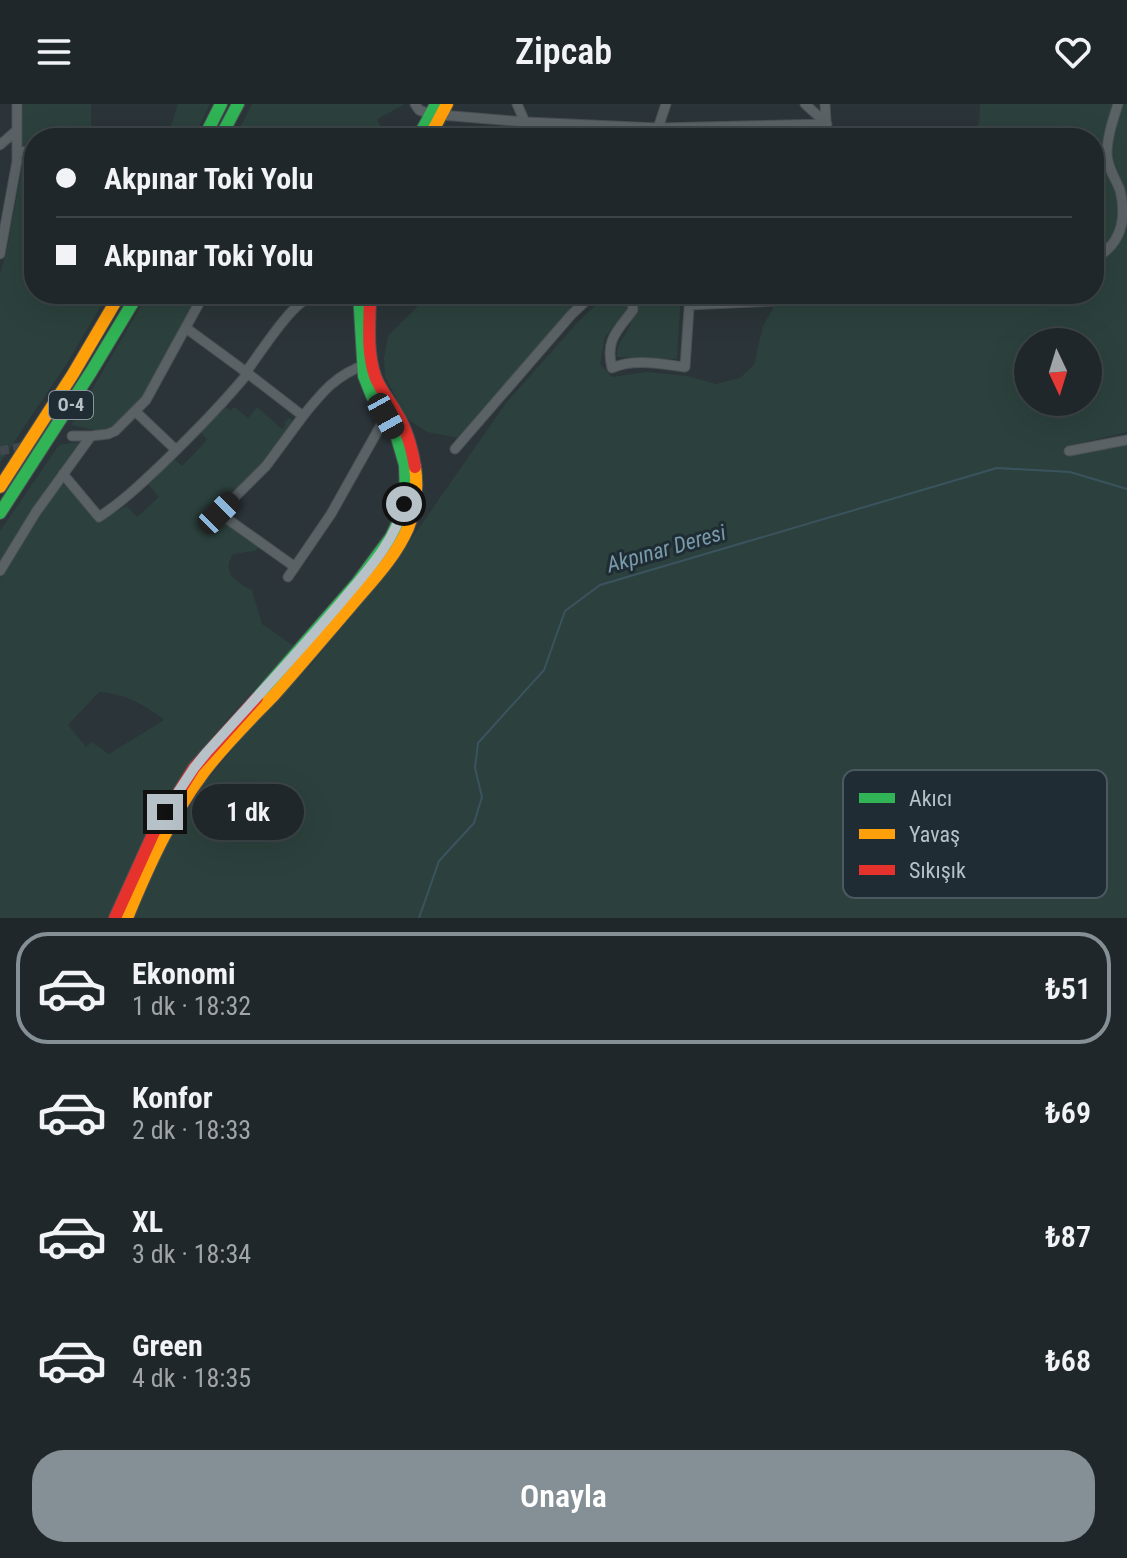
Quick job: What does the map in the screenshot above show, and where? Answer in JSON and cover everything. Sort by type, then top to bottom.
[{"type":"main road","points":[[209,128],[221,104]]},
{"type":"main road","points":[[225,128],[238,104]]},
{"type":"main road","points":[[425,128],[438,109]]},
{"type":"main road","name":"O-4","points":[[0,487],[114,304]]},
{"type":"main road","name":"O-4","points":[[0,513],[132,304]]},
{"type":"main road","points":[[358,304],[367,364]]},
{"type":"main road","points":[[127,918],[167,828],[204,772],[370,584],[408,528],[416,494],[415,467],[410,442],[390,412],[367,387],[370,304]]},
{"type":"main road","points":[[115,918],[154,832],[194,768],[305,645],[357,583],[396,529],[404,504],[406,476],[390,412]]},
{"type":"street","points":[[0,254],[15,174],[17,104]]},
{"type":"street","points":[[415,104],[419,110],[438,109],[525,122],[658,128],[666,104]]},
{"type":"street","points":[[517,104],[525,122]]},
{"type":"street","points":[[805,104],[827,124]]},
{"type":"street","points":[[825,104],[827,128]]},
{"type":"street","points":[[1104,254],[1114,245],[1123,229],[1125,206],[1107,156],[1118,104]]},
{"type":"street","points":[[777,128],[827,124]]},
{"type":"street","points":[[0,145],[17,130]]},
{"type":"street","points":[[17,152],[24,152]]},
{"type":"street","points":[[72,436],[108,434],[135,411],[153,389],[199,304]]},
{"type":"street","points":[[63,474],[99,517],[122,502],[207,421],[247,372],[295,304]]},
{"type":"street","points":[[455,449],[583,304]]},
{"type":"street","points":[[633,304],[633,310],[615,334],[608,352],[612,368],[623,363],[685,367],[689,304]]},
{"type":"street","points":[[186,328],[303,416]]},
{"type":"street","points":[[295,567],[219,513],[260,473],[328,386],[344,374],[367,364]]},
{"type":"street","points":[[135,411],[176,450]]},
{"type":"street","points":[[288,577],[331,514],[390,412]]},
{"type":"street","points":[[0,571],[36,512],[91,436]]},
{"type":"street","points":[[1069,451],[1127,440]]},
{"type":"green space","points":[[23,104],[91,104],[91,128],[24,128],[24,149]]},
{"type":"green space","points":[[178,104],[210,104],[198,128],[170,128]]},
{"type":"green space","points":[[252,104],[405,104],[377,119],[381,128],[240,128]]},
{"type":"green space","points":[[980,104],[1127,104],[1127,432],[1063,447],[1074,453],[1127,443],[1127,918],[134,918],[165,847],[204,784],[246,733],[309,667],[389,571],[506,403],[597,304],[627,304],[628,308],[605,337],[600,364],[612,377],[647,372],[687,376],[716,384],[740,378],[754,365],[763,326],[775,304],[1104,304],[1104,128],[977,128]]},
{"type":"green space","points":[[24,157],[24,304],[102,304],[69,360],[0,463],[0,274]]},
{"type":"green space","points":[[142,304],[193,304],[139,402],[110,430],[104,432],[71,425]]},
{"type":"green space","points":[[420,304],[584,304],[464,439],[427,432],[407,419],[385,377],[388,336]]},
{"type":"green space","points":[[680,304],[677,359],[617,357],[632,319],[632,306]]},
{"type":"green space","points":[[226,407],[230,411],[234,407],[248,418],[257,407],[282,429],[289,418],[294,422],[252,474],[212,513],[259,547],[255,551],[233,554],[230,572],[252,590],[262,624],[294,646],[185,772],[146,837],[110,918],[0,918],[0,579],[59,482],[70,488],[97,522],[127,506],[137,517],[159,497],[147,483],[174,459],[182,466],[207,440],[201,432]],"holes":[[[99,692],[134,701],[164,720],[109,754],[92,742],[86,747],[68,725]]]},
{"type":"green space","points":[[80,442],[81,445],[28,516],[0,562],[0,531],[59,445]]},
{"type":"waterway","name":"Akpınar Deresi","points":[[419,918],[439,861],[474,823],[482,797],[475,768],[478,743],[544,670],[565,611],[600,585],[997,468],[1070,472],[1127,489]]},
{"type":"tunnel","points":[[0,451],[25,446]]},
{"type":"traffic: fast","points":[[209,128],[221,104]]},
{"type":"traffic: fast","points":[[225,128],[238,104]]},
{"type":"traffic: fast","points":[[423,128],[436,104]]},
{"type":"traffic: fast","points":[[0,513],[132,304]]},
{"type":"traffic: fast","points":[[257,698],[357,583],[391,537],[406,496],[405,465],[396,434],[372,396],[364,376],[360,304]]},
{"type":"traffic: slow","points":[[434,128],[447,104]]},
{"type":"traffic: slow","points":[[0,487],[114,304]]},
{"type":"traffic: slow","points":[[127,918],[161,842],[204,772],[303,662],[396,549],[413,513],[415,467]]},
{"type":"traffic: jam","points":[[370,304],[372,366],[404,426],[415,467]]},
{"type":"traffic: jam","points":[[115,918],[154,832],[194,768],[257,698]]},
{"type":"route","points":[[165,812],[207,752],[357,583],[391,537],[404,504]]}]
